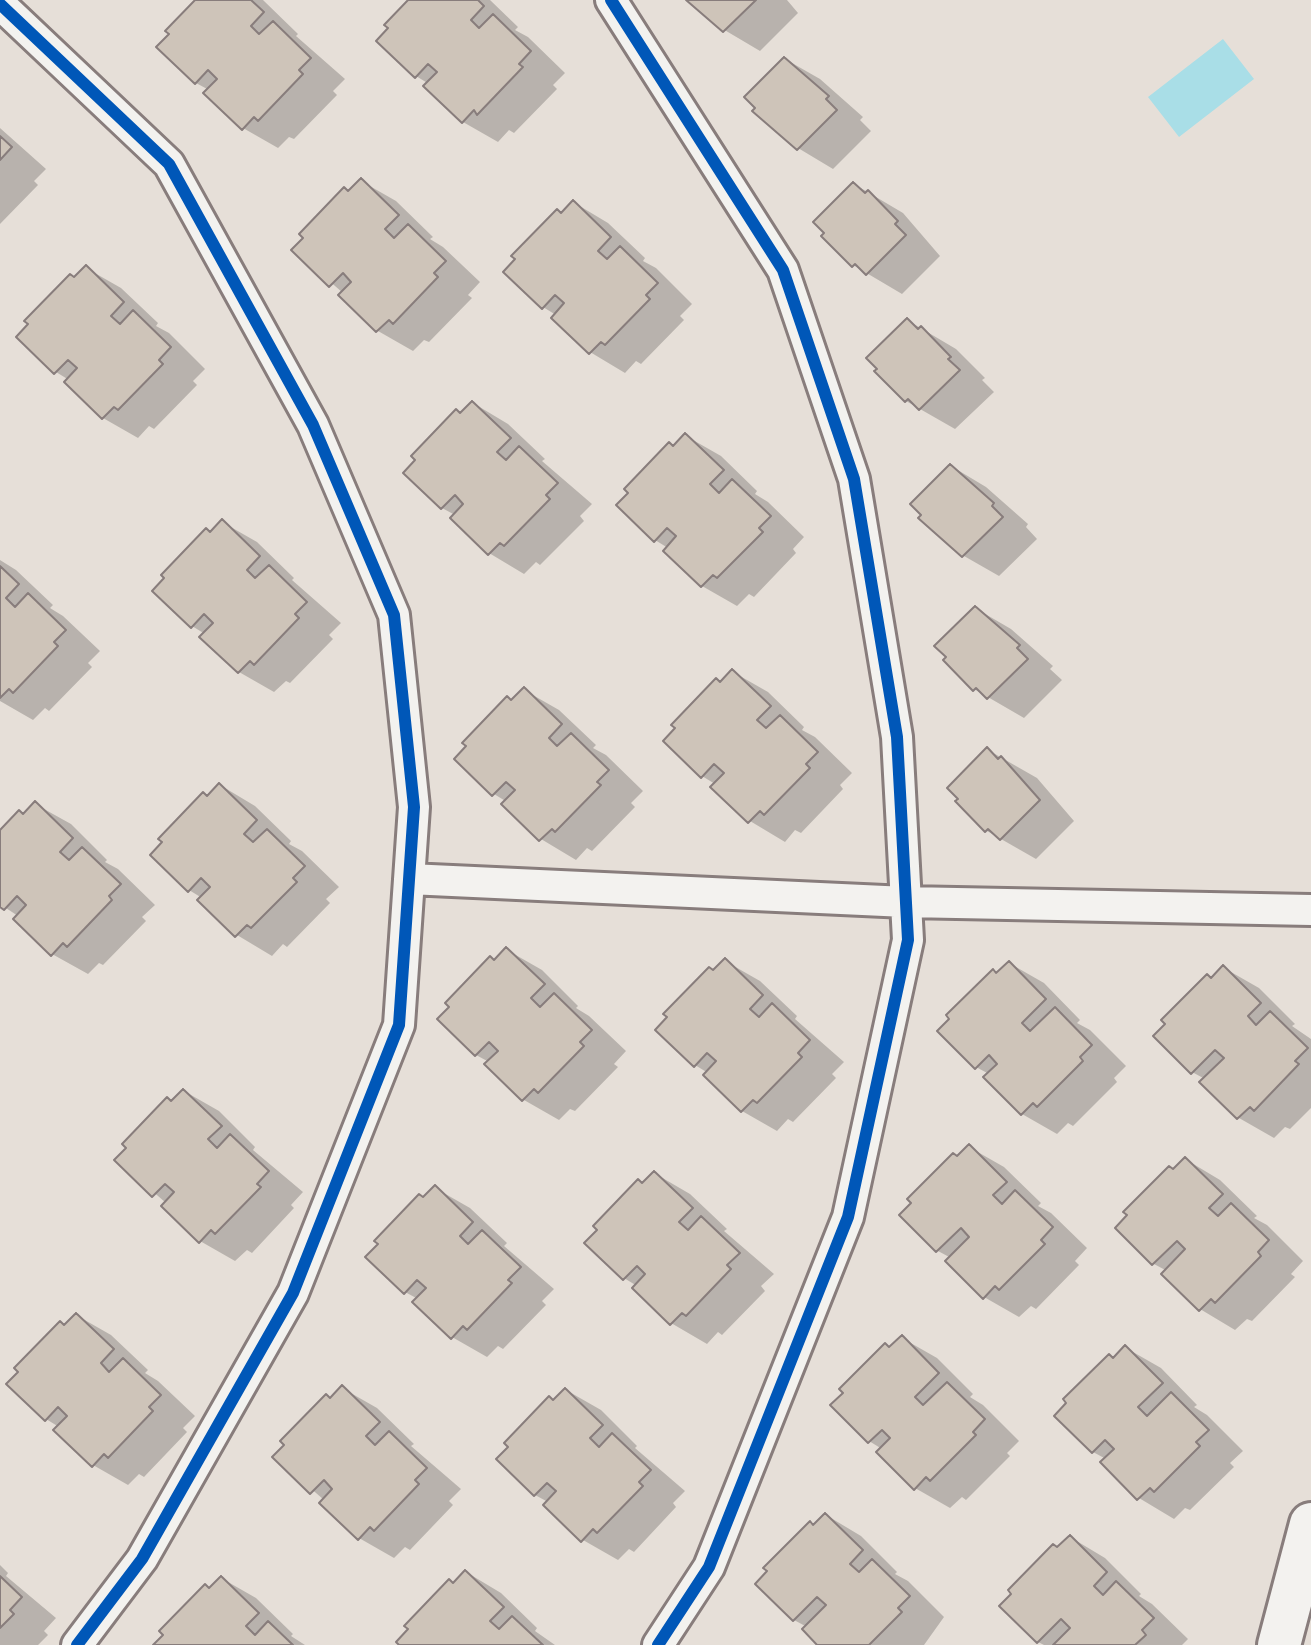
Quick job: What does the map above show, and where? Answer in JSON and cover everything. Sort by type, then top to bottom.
[{"type":"main road","points":[[1279,1645],[1311,1524]]},
{"type":"street","points":[[611,0],[783,270],[854,479],[897,737],[908,940],[848,1217],[709,1567],[658,1645]]},
{"type":"street","points":[[0,4],[169,164],[313,425],[394,615],[414,807],[399,1025],[293,1293],[142,1559],[77,1645]]},
{"type":"street","points":[[409,879],[906,902],[1311,910]]},
{"type":"water","points":[[1223,39],[1254,79],[1179,137],[1148,97]]},
{"type":"building","points":[[195,0],[251,0],[264,12],[251,26],[259,34],[273,21],[311,58],[299,70],[303,74],[258,121],[254,117],[242,130],[203,93],[217,79],[208,70],[195,84],[156,47],[169,34],[165,31]]},
{"type":"building","points":[[408,0],[478,0],[484,6],[471,20],[479,28],[493,14],[531,51],[519,64],[523,67],[477,115],[474,110],[462,123],[423,86],[437,72],[428,64],[415,78],[376,41],[388,28],[384,25]]},
{"type":"building","points":[[686,0],[756,0],[723,32]]},
{"type":"building","points":[[784,57],[829,96],[826,99],[837,110],[797,150],[752,111],[755,108],[744,97]]},
{"type":"building","points":[[0,136],[12,147],[0,160]]},
{"type":"building","points":[[361,178],[399,215],[385,229],[394,238],[408,224],[446,261],[434,273],[438,277],[393,324],[389,320],[376,332],[338,295],[351,282],[343,273],[329,287],[291,250],[303,238],[299,234],[344,187],[348,191]]},
{"type":"building","points":[[853,182],[865,193],[868,190],[898,221],[895,224],[906,235],[866,275],[855,264],[852,267],[821,236],[824,233],[813,222]]},
{"type":"building","points":[[573,200],[611,237],[598,251],[607,259],[620,246],[658,283],[646,295],[650,299],[605,345],[601,342],[589,354],[551,318],[564,303],[555,295],[542,309],[503,272],[515,259],[511,256],[557,209],[561,213]]},
{"type":"building","points":[[86,265],[124,302],[111,316],[120,324],[133,310],[171,347],[159,360],[163,364],[118,410],[114,407],[102,419],[64,382],[77,368],[68,360],[54,374],[16,337],[28,324],[24,321],[70,274],[74,277]]},
{"type":"building","points":[[907,318],[918,329],[921,326],[960,370],[919,410],[908,399],[905,402],[874,371],[877,369],[866,358]]},
{"type":"building","points":[[472,401],[511,438],[497,452],[506,460],[519,446],[558,483],[546,495],[550,499],[504,546],[500,543],[488,555],[450,518],[463,504],[455,495],[441,509],[403,473],[415,460],[411,456],[456,409],[460,413]]},
{"type":"building","points":[[685,433],[724,470],[710,484],[719,493],[732,479],[771,516],[759,528],[763,532],[717,578],[713,575],[701,587],[663,551],[676,536],[667,528],[654,542],[616,505],[628,493],[624,489],[669,442],[673,446]]},
{"type":"building","points":[[950,464],[994,503],[992,506],[1003,517],[962,557],[918,518],[921,515],[910,504]]},
{"type":"building","points":[[222,519],[260,556],[247,570],[255,578],[269,565],[307,602],[295,614],[299,618],[254,665],[250,661],[238,673],[199,637],[213,623],[204,614],[191,628],[152,591],[164,578],[161,575],[206,528],[210,532]]},
{"type":"building","points":[[0,566],[19,584],[6,598],[15,607],[28,593],[66,630],[54,642],[58,646],[13,693],[9,689],[0,698]]},
{"type":"building","points":[[975,606],[1020,645],[1017,648],[1028,659],[987,699],[976,688],[973,691],[934,646]]},
{"type":"building","points":[[732,669],[771,706],[757,720],[766,728],[780,715],[818,752],[806,764],[810,768],[764,815],[760,811],[748,823],[710,787],[724,773],[714,764],[701,778],[663,741],[675,728],[671,725],[716,678],[720,682]]},
{"type":"building","points":[[524,687],[562,724],[549,738],[557,746],[571,733],[609,770],[597,782],[601,785],[555,832],[552,829],[539,841],[501,804],[515,790],[506,782],[492,796],[454,759],[466,746],[462,743],[507,696],[511,700]]},
{"type":"building","points":[[987,747],[998,759],[1001,756],[1040,800],[1000,840],[988,829],[985,832],[955,801],[958,799],[947,788]]},
{"type":"building","points":[[219,783],[257,820],[244,834],[253,842],[267,829],[305,866],[293,878],[297,882],[251,928],[247,925],[235,937],[197,900],[210,887],[201,878],[188,892],[150,855],[162,842],[158,839],[203,792],[207,796]]},
{"type":"building","points":[[35,801],[73,838],[60,852],[69,860],[82,847],[121,884],[109,896],[112,900],[67,947],[63,943],[51,956],[13,919],[26,905],[17,896],[4,910],[0,907],[0,830],[19,810],[23,814]]},
{"type":"building","points":[[506,947],[545,984],[531,998],[540,1007],[554,993],[592,1030],[580,1042],[584,1046],[538,1093],[534,1089],[522,1101],[484,1064],[498,1051],[489,1042],[475,1056],[437,1019],[449,1007],[445,1003],[490,956],[494,960]]},
{"type":"building","points":[[725,958],[763,995],[750,1009],[759,1017],[772,1003],[810,1040],[798,1053],[802,1057],[757,1103],[753,1100],[741,1112],[703,1075],[716,1061],[707,1053],[694,1067],[655,1030],[667,1017],[663,1014],[709,967],[713,970]]},
{"type":"building","points":[[1009,961],[1046,999],[1022,1023],[1030,1031],[1055,1007],[1092,1045],[1080,1057],[1083,1061],[1037,1107],[1033,1103],[1021,1115],[983,1077],[997,1064],[989,1055],[975,1069],[937,1031],[949,1019],[946,1015],[993,969],[996,973]]},
{"type":"building","points":[[1223,965],[1261,1003],[1248,1016],[1256,1025],[1270,1011],[1308,1048],[1295,1061],[1299,1064],[1254,1111],[1250,1107],[1237,1119],[1199,1082],[1224,1058],[1215,1050],[1191,1074],[1153,1036],[1165,1024],[1161,1020],[1207,974],[1211,978]]},
{"type":"building","points":[[183,1089],[222,1126],[208,1139],[217,1148],[230,1134],[269,1171],[257,1184],[261,1187],[215,1234],[211,1230],[199,1243],[161,1206],[174,1192],[165,1184],[152,1197],[114,1160],[126,1148],[122,1144],[167,1097],[171,1101]]},
{"type":"building","points":[[969,1144],[1007,1182],[993,1195],[1002,1204],[1015,1190],[1053,1227],[1041,1240],[1045,1244],[999,1290],[995,1286],[983,1299],[945,1261],[969,1237],[961,1228],[936,1252],[899,1215],[911,1203],[907,1199],[953,1153],[957,1156]]},
{"type":"building","points":[[1185,1157],[1223,1194],[1209,1208],[1218,1216],[1231,1203],[1269,1240],[1258,1252],[1261,1256],[1215,1303],[1211,1299],[1199,1311],[1161,1274],[1185,1249],[1177,1241],[1152,1265],[1115,1228],[1127,1215],[1123,1212],[1169,1166],[1173,1169]]},
{"type":"building","points":[[654,1171],[693,1208],[679,1222],[688,1230],[701,1216],[740,1253],[727,1265],[731,1269],[686,1316],[682,1313],[670,1325],[632,1288],[645,1274],[637,1266],[623,1280],[584,1243],[597,1230],[593,1226],[638,1179],[642,1183]]},
{"type":"building","points":[[435,1185],[473,1222],[460,1236],[468,1244],[482,1230],[521,1267],[508,1280],[512,1283],[467,1330],[463,1326],[451,1339],[412,1302],[426,1288],[417,1280],[404,1294],[365,1257],[378,1244],[374,1241],[419,1194],[423,1197]]},
{"type":"building","points":[[76,1313],[114,1349],[101,1363],[109,1372],[123,1358],[161,1395],[149,1407],[153,1411],[108,1458],[104,1454],[92,1467],[53,1430],[67,1416],[58,1407],[45,1421],[6,1384],[18,1372],[14,1368],[60,1321],[64,1325]]},
{"type":"building","points":[[902,1335],[939,1373],[915,1397],[923,1405],[947,1382],[985,1419],[973,1432],[976,1435],[930,1481],[926,1477],[914,1490],[876,1452],[890,1438],[882,1430],[868,1443],[830,1405],[843,1393],[839,1389],[885,1343],[889,1347]]},
{"type":"building","points":[[1125,1345],[1163,1383],[1138,1407],[1147,1416],[1171,1392],[1209,1430],[1196,1442],[1200,1446],[1154,1492],[1150,1488],[1137,1500],[1100,1462],[1114,1449],[1105,1440],[1092,1453],[1054,1416],[1066,1403],[1063,1399],[1109,1354],[1113,1358]]},
{"type":"building","points":[[342,1385],[380,1422],[366,1436],[375,1445],[389,1431],[427,1468],[415,1480],[419,1484],[374,1531],[370,1527],[358,1540],[319,1503],[332,1489],[324,1480],[310,1494],[272,1457],[284,1445],[280,1441],[326,1394],[330,1398]]},
{"type":"building","points":[[565,1388],[603,1425],[590,1438],[599,1447],[612,1433],[651,1470],[639,1482],[643,1486],[597,1533],[593,1529],[581,1542],[543,1505],[556,1491],[547,1483],[534,1496],[496,1459],[508,1447],[504,1443],[549,1396],[553,1400]]},
{"type":"building","points":[[825,1513],[863,1550],[850,1564],[859,1572],[872,1559],[910,1596],[898,1608],[902,1612],[869,1645],[817,1645],[802,1629],[826,1605],[817,1597],[793,1621],[755,1584],[767,1571],[763,1568],[810,1521],[813,1525]]},
{"type":"building","points":[[1070,1535],[1107,1572],[1094,1586],[1103,1595],[1116,1581],[1154,1618],[1142,1630],[1146,1635],[1135,1645],[1053,1645],[1070,1628],[1061,1619],[1037,1643],[999,1606],[1011,1594],[1008,1590],[1053,1544],[1057,1547]]},
{"type":"building","points":[[465,1570],[504,1607],[490,1621],[499,1629],[512,1616],[543,1645],[399,1645],[396,1642],[408,1629],[404,1626],[449,1579],[453,1583]]},
{"type":"building","points":[[0,1576],[22,1597],[10,1610],[14,1614],[0,1628]]},
{"type":"building","points":[[221,1576],[259,1613],[246,1626],[255,1635],[268,1621],[293,1645],[153,1645],[163,1635],[159,1631],[205,1584],[209,1588]]},
{"type":"cycle path","points":[[611,0],[783,270],[854,479],[897,737],[908,940],[848,1217],[709,1567],[658,1645]]},
{"type":"cycle path","points":[[0,4],[169,164],[313,425],[394,615],[414,807],[399,1025],[293,1293],[142,1559],[77,1645]]}]
